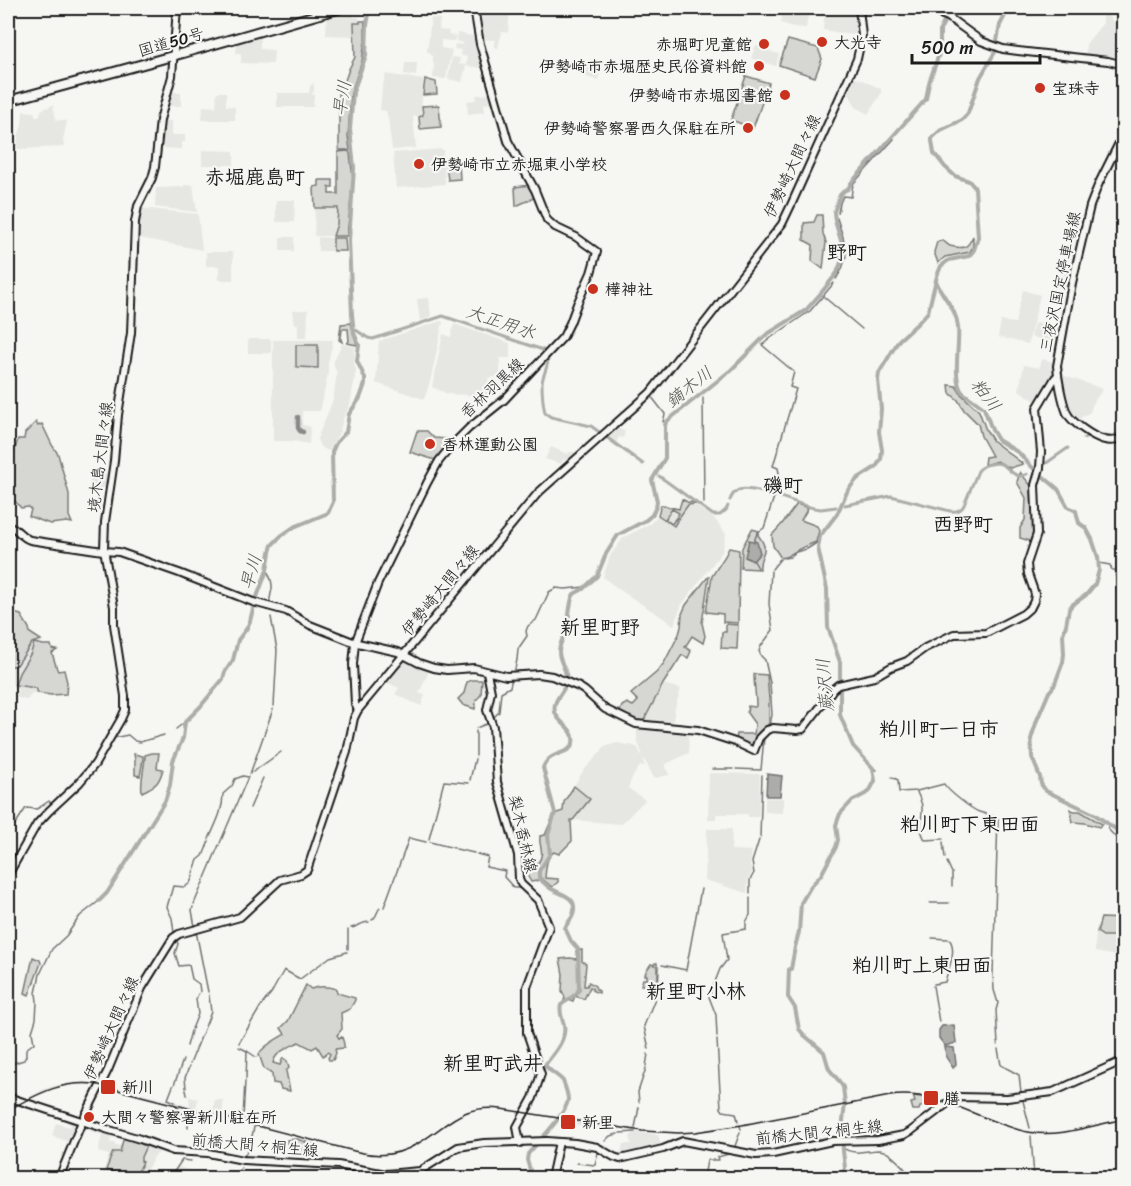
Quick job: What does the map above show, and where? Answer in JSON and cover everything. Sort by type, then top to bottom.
[{"type":"highway","name":"国道50号","points":[[8,101],[341,8]]},
{"type":"main road","name":"境木島大間々線","points":[[8,875],[37,824],[91,769],[124,712],[125,696],[114,625],[114,607],[104,551],[105,522],[131,333],[135,218],[154,170],[159,124],[171,79],[177,8]]},
{"type":"main road","name":"香林羽黒線","points":[[358,710],[355,706],[353,664],[356,643],[378,583],[439,461],[462,435],[504,400],[561,339],[569,327],[597,252],[547,220],[535,189],[507,139],[479,38],[474,8]]},
{"type":"main road","name":"伊勢崎大間々線","points":[[59,1179],[142,988],[174,937],[240,917],[280,880],[307,870],[347,752],[354,717],[358,710],[535,496],[651,392],[783,221],[856,59],[862,36],[860,8]]},
{"type":"main road","points":[[915,8],[946,16],[976,38],[1002,48],[1124,65]]},
{"type":"main road","name":"三夜沢国定停車場線","points":[[1124,133],[1099,183],[1089,210],[1058,360],[1058,375],[1067,413],[1074,423],[1105,440],[1113,441],[1124,437]]},
{"type":"main road","points":[[8,525],[30,540],[129,555],[255,602],[286,611],[310,625],[356,643],[395,651],[440,670],[471,668],[506,676],[546,675],[585,691],[604,709],[639,725],[698,730],[754,751],[763,733],[770,729],[802,730],[833,688],[840,684],[876,676],[954,634],[986,633],[1023,614],[1031,607],[1035,594],[1027,564],[1037,534],[1035,484],[1039,473],[1041,445],[1038,408],[1058,375]]},
{"type":"main road","name":"梨木香林線","points":[[487,672],[491,692],[487,709],[493,727],[497,782],[518,855],[519,879],[521,884],[538,900],[549,927],[527,987],[527,1030],[541,1074],[534,1096],[518,1127],[520,1143]]},
{"type":"main road","name":"前橋大間々桐生線","points":[[8,1097],[173,1151],[208,1153],[243,1160],[338,1165],[386,1174],[422,1170],[455,1149],[484,1143],[539,1141],[595,1146],[620,1159],[666,1149],[681,1142],[766,1155],[843,1140],[858,1142],[878,1140],[907,1134],[949,1101],[958,1097],[1007,1098],[1053,1092],[1124,1060]]},
{"type":"main road","points":[[551,1179],[559,1142]]},
{"type":"shaded area","points":[[354,8],[354,17],[359,17],[359,22],[354,22],[352,36],[326,35],[327,13]]},
{"type":"shaded area","points":[[476,8],[510,10],[508,33],[502,32],[498,48],[494,47],[495,40],[481,39]]},
{"type":"shaded area","points":[[796,8],[809,8],[806,28],[781,23],[783,11],[795,14]]},
{"type":"shaded area","points":[[825,8],[857,8],[860,36],[823,30]]},
{"type":"shaded area","points":[[1104,11],[1123,33],[1123,55],[1102,59],[1086,57],[1086,44],[1103,23],[1101,13]]},
{"type":"shaded area","points":[[431,18],[440,19],[439,30],[449,31],[448,35],[456,36],[454,41],[441,40],[441,48],[452,50],[445,79],[433,78],[433,56],[427,52]]},
{"type":"shaded area","points":[[360,21],[365,21],[365,41],[362,61],[351,93],[348,136],[350,150],[348,151],[353,179],[347,236],[333,236],[337,224],[338,208],[315,208],[314,187],[319,186],[319,180],[333,180],[333,187],[329,187],[329,194],[338,194],[338,152],[347,151],[339,150],[339,89],[342,89],[355,57],[354,23],[360,23]]},
{"type":"shaded area","points":[[260,33],[260,49],[274,50],[273,64],[241,63],[241,53],[236,53],[237,40]]},
{"type":"shaded area","points":[[457,33],[477,37],[485,68],[466,66],[462,82],[448,79],[452,57],[460,58],[459,64],[466,65],[467,57],[460,55],[461,50],[454,49],[455,44],[462,45],[463,43],[456,41]]},
{"type":"shaded area","points":[[788,40],[818,48],[822,59],[815,77],[779,65]]},
{"type":"shaded area","points":[[756,45],[779,54],[776,66],[751,58]]},
{"type":"shaded area","points":[[589,59],[600,72],[598,81],[582,75]]},
{"type":"shaded area","points":[[405,63],[417,63],[416,76],[404,74]]},
{"type":"shaded area","points":[[386,74],[423,80],[421,114],[413,116],[416,148],[392,150],[386,111],[380,110]]},
{"type":"shaded area","points":[[746,76],[769,83],[753,128],[731,120]]},
{"type":"shaded area","points":[[851,77],[881,89],[881,94],[868,114],[856,107],[848,92],[847,81]]},
{"type":"shaded area","points":[[425,79],[436,82],[437,94],[423,95]]},
{"type":"shaded area","points":[[314,83],[314,92],[311,93],[314,95],[313,107],[277,107],[277,93],[309,93],[310,86]]},
{"type":"shaded area","points":[[170,92],[181,92],[181,106],[166,106]]},
{"type":"shaded area","points":[[217,92],[226,92],[226,106],[235,107],[235,120],[202,120],[203,106],[216,107]]},
{"type":"shaded area","points":[[493,94],[495,102],[484,104],[485,112],[468,114],[467,101],[476,100],[476,95]]},
{"type":"shaded area","points":[[53,105],[56,120],[67,121],[64,147],[17,149],[23,111],[34,112],[36,117],[40,115],[41,110]]},
{"type":"shaded area","points":[[439,105],[441,127],[420,129],[419,117],[423,115],[422,106]]},
{"type":"shaded area","points":[[162,121],[172,121],[172,135],[185,135],[185,142],[181,142],[181,149],[159,148]]},
{"type":"shaded area","points":[[202,150],[234,151],[234,165],[202,165]]},
{"type":"shaded area","name":"伊勢崎市立赤堀東小学校","points":[[443,150],[445,184],[396,188],[393,153]]},
{"type":"shaded area","points":[[459,164],[460,179],[448,180],[446,165]]},
{"type":"shaded area","points":[[184,185],[193,185],[197,212],[155,207],[156,188],[184,187]]},
{"type":"shaded area","points":[[530,185],[536,197],[516,206],[515,187]]},
{"type":"shaded area","points":[[276,200],[295,200],[294,222],[276,222]]},
{"type":"shaded area","points":[[139,208],[198,214],[202,250],[135,237]]},
{"type":"shaded area","points":[[315,209],[338,209],[333,236],[314,236]]},
{"type":"shaded area","points":[[817,215],[822,215],[826,242],[823,269],[812,261],[813,245],[804,240],[804,223],[814,222]]},
{"type":"shaded area","points":[[973,236],[973,246],[970,252],[945,257],[938,263],[934,252],[937,242],[943,241],[950,246],[962,248],[967,246]]},
{"type":"shaded area","points":[[280,237],[294,237],[294,251],[280,251]]},
{"type":"shaded area","points":[[318,237],[333,238],[333,251],[318,251]]},
{"type":"shaded area","points":[[333,238],[345,238],[346,251],[333,251]]},
{"type":"shaded area","points":[[206,252],[233,252],[233,280],[219,280],[219,266],[206,266]]},
{"type":"shaded area","points":[[1060,269],[1074,272],[1070,291],[1057,287]]},
{"type":"shaded area","points":[[1023,290],[1040,295],[1028,344],[998,337],[1001,321],[1015,323]]},
{"type":"shaded area","points":[[429,298],[431,317],[420,321],[417,299]]},
{"type":"shaded area","points":[[293,310],[308,310],[307,338],[298,338],[298,324],[294,324]]},
{"type":"shaded area","points":[[443,322],[430,382],[424,399],[376,383],[379,341]]},
{"type":"shaded area","points":[[351,323],[357,345],[347,343],[349,341],[348,329],[342,329],[342,342],[339,340],[341,324]]},
{"type":"shaded area","points":[[1034,323],[1062,329],[1058,351],[1046,348],[1048,341],[1031,337]]},
{"type":"shaded area","points":[[454,324],[510,343],[510,358],[500,358],[500,377],[488,378],[488,396],[448,394],[432,387],[443,334],[451,337]]},
{"type":"shaded area","points":[[248,339],[271,339],[271,353],[248,353]]},
{"type":"shaded area","points":[[273,340],[333,340],[320,411],[302,411],[302,425],[310,427],[309,444],[273,441]]},
{"type":"shaded area","points":[[342,344],[355,347],[356,371],[350,405],[329,451],[320,447],[317,439],[333,400],[337,373],[334,360]]},
{"type":"shaded area","points":[[296,345],[318,345],[318,368],[296,366]]},
{"type":"shaded area","points":[[1042,359],[1056,363],[1056,371],[1038,403],[1019,390],[1024,365],[1039,368]]},
{"type":"shaded area","points":[[1062,375],[1103,389],[1093,403],[1090,412],[1077,420],[1067,411],[1060,378]]},
{"type":"shaded area","points":[[949,385],[956,386],[979,411],[993,441],[1023,464],[1010,468],[997,461],[984,465],[985,457],[992,456],[981,436],[978,424],[950,393]]},
{"type":"shaded area","points":[[36,422],[38,426],[42,424],[58,454],[69,494],[69,516],[72,523],[50,524],[31,517],[29,516],[31,510],[28,507],[21,508],[12,495],[11,481],[8,481],[9,461],[13,456],[18,439],[24,439],[25,433]]},
{"type":"shaded area","points":[[615,426],[625,432],[623,438],[619,437],[616,443],[605,435]]},
{"type":"shaded area","name":"香林運動公園","points":[[417,431],[427,431],[434,438],[447,439],[449,448],[438,461],[410,452]]},
{"type":"shaded area","points":[[551,447],[567,454],[579,452],[580,454],[568,464],[564,459],[561,464],[545,459]]},
{"type":"shaded area","points":[[1020,472],[1032,487],[1035,527],[1030,541],[1020,538],[1020,528],[1025,520],[1026,498],[1017,482]]},
{"type":"shaded area","points":[[109,474],[108,487],[90,489],[90,475]]},
{"type":"shaded area","points":[[682,499],[691,502],[714,518],[726,534],[722,552],[682,604],[674,625],[603,577],[610,556],[623,538],[651,523],[659,514],[661,505],[679,509]]},
{"type":"shaded area","points":[[682,499],[695,504],[688,505],[678,519],[676,518],[679,513],[672,509],[665,519],[672,524],[675,519],[677,521],[674,526],[658,515],[661,505],[679,509]]},
{"type":"shaded area","points":[[797,504],[808,508],[801,520],[817,526],[819,531],[816,542],[781,558],[773,546],[772,535]]},
{"type":"shaded area","points":[[752,529],[759,531],[758,535],[764,546],[760,569],[741,568],[742,548]]},
{"type":"shaded area","points":[[749,540],[757,542],[760,553],[753,561],[745,557]]},
{"type":"shaded area","points":[[729,548],[739,550],[738,623],[723,622],[723,614],[706,612],[712,576]]},
{"type":"shaded area","points":[[709,577],[702,623],[705,636],[703,643],[692,636],[685,647],[691,651],[688,658],[682,655],[663,684],[642,724],[619,714],[622,706],[627,703],[633,706],[638,701],[631,694],[664,663],[679,634],[686,605]]},
{"type":"shaded area","points":[[13,613],[21,615],[30,633],[41,640],[32,643],[17,665],[8,667],[8,615]]},
{"type":"shaded area","points":[[726,624],[738,625],[737,649],[721,648],[722,632],[726,632]]},
{"type":"shaded area","points":[[41,640],[43,646],[37,693],[32,693],[27,700],[15,697],[18,690],[8,681],[8,667],[17,665],[32,642]]},
{"type":"shaded area","points":[[34,643],[51,645],[52,649],[57,650],[52,653],[58,671],[64,670],[67,682],[66,694],[38,693],[36,688],[15,685]]},
{"type":"shaded area","points":[[406,658],[430,669],[419,693],[425,695],[421,706],[395,694],[399,688],[384,681]]},
{"type":"shaded area","points":[[754,674],[767,675],[769,723],[755,745],[749,747],[736,740],[737,734],[754,734],[755,724],[747,713],[748,706],[756,706]]},
{"type":"shaded area","points":[[482,680],[481,695],[476,700],[475,709],[463,705],[458,699],[464,693],[467,682]]},
{"type":"shaded area","points":[[663,684],[681,689],[672,726],[688,730],[689,753],[666,764],[669,775],[654,778],[644,759],[645,766],[640,766],[628,788],[645,800],[621,824],[573,820],[590,799],[574,786],[583,771],[604,747],[617,743],[634,746],[638,748],[641,755],[637,740],[637,726],[642,724]]},
{"type":"shaded area","points":[[159,753],[157,768],[163,769],[156,783],[142,792],[145,755]]},
{"type":"shaded area","points":[[134,754],[143,756],[140,776],[135,775]]},
{"type":"shaded area","points":[[710,773],[760,774],[759,817],[748,817],[748,814],[716,814],[716,819],[708,819]]},
{"type":"shaded area","points":[[767,774],[782,776],[780,796],[766,796]]},
{"type":"shaded area","points":[[574,786],[590,799],[571,820],[572,841],[559,854],[554,852],[551,854],[548,860],[545,878],[558,879],[558,882],[552,887],[541,878],[531,882],[524,872],[527,871],[527,867],[534,866],[535,862],[538,863],[540,859],[542,852],[540,836],[545,835],[554,814],[563,811],[564,802]]},
{"type":"shaded area","points":[[765,798],[783,798],[783,813],[765,812]]},
{"type":"shaded area","points":[[1070,809],[1080,811],[1102,824],[1099,827],[1073,822]]},
{"type":"shaded area","points":[[707,829],[732,829],[731,850],[752,851],[750,864],[752,873],[748,879],[747,893],[705,880]]},
{"type":"shaded area","points":[[1102,917],[1123,918],[1123,955],[1095,952],[1097,927]]},
{"type":"shaded area","points":[[1101,918],[1123,919],[1123,936],[1103,936],[1097,932]]},
{"type":"shaded area","points":[[582,950],[582,961],[586,964],[584,986],[587,986],[589,982],[599,993],[590,987],[584,999],[575,996],[573,1001],[570,1000],[563,1004],[565,997],[562,991],[563,974],[560,959],[577,959],[576,951]]},
{"type":"shaded area","points":[[33,957],[41,963],[29,995],[25,993]]},
{"type":"shaded area","points":[[655,963],[658,966],[658,988],[641,985],[643,979],[647,979],[646,971],[651,964]]},
{"type":"shaded area","points":[[306,985],[311,989],[329,987],[336,989],[337,993],[355,998],[355,1000],[350,1009],[341,1013],[342,1029],[337,1035],[339,1038],[342,1037],[344,1048],[335,1049],[333,1060],[329,1060],[328,1052],[323,1056],[317,1046],[312,1049],[299,1042],[276,1056],[273,1063],[280,1065],[283,1058],[287,1061],[289,1068],[286,1071],[290,1091],[281,1089],[279,1084],[273,1083],[272,1074],[264,1069],[259,1054],[267,1045],[285,1034],[281,1028],[288,1021]]},
{"type":"shaded area","points":[[954,1025],[956,1043],[945,1046],[939,1038],[939,1030],[942,1026]]},
{"type":"shaded area","points":[[945,1047],[954,1048],[956,1064],[953,1068],[946,1057]]},
{"type":"shaded area","points":[[84,1082],[100,1083],[99,1086],[82,1084],[63,1086],[23,1101],[53,1086]]},
{"type":"shaded area","points":[[116,1088],[176,1102],[188,1108],[117,1090]]},
{"type":"shaded area","points":[[913,1096],[939,1102],[913,1110],[911,1103],[915,1102]]},
{"type":"shaded area","points":[[189,1097],[198,1099],[196,1108],[213,1112],[215,1100],[223,1100],[223,1115],[261,1126],[260,1128],[190,1109]]},
{"type":"shaded area","points":[[564,1118],[622,1127],[612,1132],[572,1125],[570,1122],[569,1126],[563,1125]]},
{"type":"shaded area","points":[[69,1119],[79,1122],[72,1143],[52,1136],[56,1123],[70,1127],[71,1124],[67,1123]]},
{"type":"shaded area","points":[[91,1126],[114,1133],[110,1143],[115,1143],[115,1145],[121,1146],[124,1136],[161,1150],[154,1157],[142,1178],[101,1178],[109,1155],[98,1152],[102,1135],[90,1131]]},
{"type":"shaded area","points":[[636,1132],[658,1135],[662,1149],[620,1157],[623,1144],[632,1144],[631,1135]]},
{"type":"shaded area","points":[[124,1136],[147,1144],[141,1157],[143,1162],[136,1175],[131,1177],[106,1170],[113,1152],[120,1152]]},
{"type":"shaded area","points":[[297,1139],[312,1144],[311,1152],[293,1146],[288,1149],[287,1140]]},
{"type":"shaded area","points":[[179,1167],[192,1171],[192,1178],[171,1178]]},
{"type":"waterway","name":"早川","points":[[99,901],[107,893],[165,801],[173,761],[183,738],[185,722],[223,679],[233,660],[238,640],[250,621],[267,570],[272,545],[294,527],[328,513],[333,502],[332,452],[336,443],[346,432],[349,414],[360,398],[365,384],[365,378],[357,361],[359,345],[354,333],[352,315],[349,240],[354,168],[350,129],[353,92],[366,55],[370,8]]},
{"type":"waterway","name":"鏑木川","points":[[526,1178],[530,1170],[528,1154],[557,1120],[568,1100],[563,1081],[545,1065],[559,1046],[563,1036],[561,1005],[579,989],[578,949],[565,928],[573,915],[573,904],[568,897],[550,888],[539,878],[539,871],[550,854],[548,835],[555,813],[543,768],[550,758],[568,750],[573,743],[572,734],[555,712],[557,700],[567,679],[559,652],[572,598],[597,576],[606,554],[618,535],[652,515],[657,501],[652,480],[665,458],[666,422],[731,370],[766,335],[806,310],[837,273],[843,257],[843,247],[834,212],[840,195],[848,189],[926,99],[940,51],[940,30],[951,8]]},
{"type":"waterway","name":"鏑木川","points":[[968,8],[974,8]]},
{"type":"waterway","name":"蕨沢川","points":[[837,1178],[843,1174],[845,1168],[842,1129],[845,1104],[843,1087],[829,1069],[824,1052],[799,1029],[795,1008],[788,997],[789,969],[791,969],[799,932],[801,903],[821,875],[836,847],[838,840],[836,825],[840,814],[852,801],[869,792],[875,781],[873,768],[853,746],[840,715],[840,662],[828,627],[827,589],[818,548],[820,536],[837,514],[848,490],[857,479],[876,467],[881,459],[879,373],[899,340],[928,312],[941,266],[949,260],[969,256],[974,250],[978,237],[975,188],[969,181],[955,176],[945,167],[934,153],[932,138],[941,130],[962,120],[968,113],[980,78],[995,52],[1000,25],[1009,8]]},
{"type":"waterway","name":"鏑木川","points":[[838,213],[843,196],[851,197],[853,184],[894,139],[893,137]]},
{"type":"waterway","name":"鏑木川","points":[[837,218],[846,254]]},
{"type":"waterway","name":"鏑木川","points":[[836,279],[846,256]]},
{"type":"waterway","name":"粕川","points":[[936,281],[957,321],[957,378],[962,392],[984,408],[998,440],[1019,453],[1058,489],[1068,507],[1076,511],[1079,523],[1086,528],[1092,539],[1098,557],[1099,570],[1095,584],[1069,609],[1063,634],[1063,662],[1037,720],[1031,739],[1032,757],[1041,784],[1046,791],[1094,814],[1124,835]]},
{"type":"waterway","points":[[754,542],[757,533],[764,528],[780,478],[778,468],[773,466],[796,389],[790,387],[794,372],[762,345],[810,311],[834,283]]},
{"type":"waterway","points":[[824,297],[862,329]]},
{"type":"waterway","name":"大正用水","points":[[353,328],[373,339],[443,316],[543,350],[548,358],[542,383],[545,413],[551,417],[591,426],[643,464]]},
{"type":"waterway","points":[[651,396],[665,414],[663,422]]},
{"type":"waterway","points":[[703,398],[704,503]]},
{"type":"waterway","name":"大正用水","points":[[1095,434],[1112,436],[1124,432]]},
{"type":"waterway","name":"大正用水","points":[[1084,438],[1089,435]]},
{"type":"waterway","name":"大正用水","points":[[1045,464],[1068,448]]},
{"type":"waterway","name":"大正用水","points":[[845,505],[891,496],[956,511],[963,507],[978,471],[984,466],[997,463],[1017,475],[1027,474]]},
{"type":"waterway","name":"大正用水","points":[[659,476],[713,515],[720,515],[728,506]]},
{"type":"waterway","name":"大正用水","points":[[730,500],[736,492],[746,489],[765,492],[814,508],[836,507]]},
{"type":"waterway","points":[[791,556],[818,542]]},
{"type":"waterway","points":[[784,558],[790,557]]},
{"type":"waterway","points":[[772,569],[780,559]]},
{"type":"waterway","points":[[754,561],[758,568]]},
{"type":"waterway","points":[[1099,563],[1110,565],[1112,570],[1115,570],[1118,600]]},
{"type":"waterway","points":[[267,570],[272,584],[270,604]]},
{"type":"waterway","points":[[769,727],[772,715],[770,683],[765,660],[759,651],[773,630],[769,604],[771,571]]},
{"type":"waterway","points":[[514,673],[518,649],[527,636],[528,626],[536,620],[549,592],[556,588],[585,587]]},
{"type":"waterway","points":[[1118,602],[1122,640]]},
{"type":"waterway","points":[[271,617],[277,650],[274,706]]},
{"type":"waterway","points":[[1122,642],[1124,657]]},
{"type":"waterway","points":[[493,718],[499,712],[501,692],[510,687],[512,678]]},
{"type":"waterway","points":[[250,774],[273,709]]},
{"type":"waterway","points":[[176,729],[185,722]]},
{"type":"waterway","points":[[476,728],[489,723]]},
{"type":"waterway","points":[[476,731],[476,756]]},
{"type":"waterway","points":[[113,738],[128,735],[140,742],[164,735]]},
{"type":"waterway","points":[[736,769],[761,770],[764,737]]},
{"type":"waterway","points":[[253,772],[281,752]]},
{"type":"waterway","points":[[470,780],[475,759]]},
{"type":"waterway","name":"蕨沢川","points":[[873,768],[877,770]]},
{"type":"waterway","points":[[712,769],[733,769]]},
{"type":"waterway","points":[[760,837],[762,775]]},
{"type":"waterway","points":[[209,839],[217,822],[223,794],[232,786],[235,779],[248,777],[220,843]]},
{"type":"waterway","points":[[892,777],[898,780],[899,792],[917,791],[944,784],[971,807],[998,818],[993,974],[998,1003],[996,1010],[998,1045]]},
{"type":"waterway","points":[[250,808],[263,778]]},
{"type":"waterway","points":[[429,839],[444,781],[469,783]]},
{"type":"waterway","points":[[917,792],[922,806],[921,827],[925,840],[943,839]]},
{"type":"waterway","points":[[8,835],[26,808],[37,809],[49,801],[51,804]]},
{"type":"waterway","points":[[1108,829],[1121,843]]},
{"type":"waterway","points":[[384,907],[409,838],[426,842]]},
{"type":"waterway","points":[[750,893],[750,880],[754,873],[752,862],[759,840]]},
{"type":"waterway","points":[[193,873],[209,841]]},
{"type":"waterway","points":[[430,842],[454,848]]},
{"type":"waterway","points":[[943,842],[945,858]]},
{"type":"waterway","points":[[205,878],[219,845]]},
{"type":"waterway","points":[[1120,846],[1117,850],[1124,879]]},
{"type":"waterway","points":[[456,849],[474,853]]},
{"type":"waterway","points":[[477,854],[488,857],[486,867],[505,871],[504,877],[514,888],[520,888]]},
{"type":"waterway","points":[[947,862],[952,873],[952,886]]},
{"type":"waterway","points":[[174,933],[172,918],[167,907],[173,886],[185,887],[193,876]]},
{"type":"waterway","points":[[194,904],[204,880]]},
{"type":"waterway","points":[[662,965],[686,970],[701,889]]},
{"type":"waterway","points":[[717,1037],[716,1015],[709,997],[720,969],[727,960],[723,933],[746,929],[746,922],[750,915],[750,898]]},
{"type":"waterway","name":"早川","points":[[8,1072],[11,1064],[24,1060],[26,1049],[34,1043],[32,1032],[36,1019],[36,993],[40,974],[52,949],[66,936],[80,916],[99,901]]},
{"type":"waterway","points":[[930,903],[949,903]]},
{"type":"waterway","points":[[193,907],[195,927]]},
{"type":"waterway","points":[[372,920],[380,908]]},
{"type":"waterway","points":[[351,928],[369,922]]},
{"type":"waterway","points":[[348,930],[348,949]]},
{"type":"waterway","points":[[196,931],[208,992]]},
{"type":"waterway","points":[[176,938],[178,944],[175,953],[179,966],[189,965],[192,979],[199,984],[200,992]]},
{"type":"waterway","points":[[932,938],[948,939]]},
{"type":"waterway","points":[[934,984],[945,982],[953,950],[950,940]]},
{"type":"waterway","points":[[239,1043],[284,970],[300,979],[330,957],[347,952]]},
{"type":"waterway","points":[[649,1049],[644,1026],[658,991],[659,967]]},
{"type":"waterway","points":[[933,986],[939,1022]]},
{"type":"waterway","points":[[192,1029],[198,1014],[196,999],[198,994]]},
{"type":"waterway","points":[[190,1064],[211,1012],[209,995]]},
{"type":"waterway","points":[[187,1046],[191,1031]]},
{"type":"waterway","points":[[717,1040],[721,1108],[723,1111],[736,1113],[738,1121]]},
{"type":"waterway","points":[[239,1047],[247,1051],[246,1079]]},
{"type":"waterway","points":[[998,1049],[1001,1065],[1019,1075],[1021,1092]]},
{"type":"waterway","points":[[247,1051],[256,1057]]},
{"type":"waterway","points":[[646,1066],[648,1054]]},
{"type":"waterway","points":[[174,1085],[183,1060]]},
{"type":"waterway","points":[[186,1088],[185,1078],[189,1067]]},
{"type":"waterway","points":[[639,1102],[638,1092],[646,1068]]},
{"type":"waterway","points":[[243,1118],[245,1081]]},
{"type":"waterway","points":[[173,1086],[168,1099],[175,1102]]},
{"type":"waterway","points":[[186,1090],[187,1095]]},
{"type":"waterway","points":[[1022,1097],[1030,1128]]},
{"type":"waterway","points":[[175,1106],[181,1110],[188,1122],[188,1128]]},
{"type":"waterway","points":[[635,1128],[639,1107]]},
{"type":"waterway","points":[[242,1120],[256,1125]]},
{"type":"waterway","points":[[243,1158],[250,1146],[256,1126]]},
{"type":"waterway","points":[[620,1133],[635,1132]]},
{"type":"waterway","points":[[734,1149],[740,1132]]},
{"type":"waterway","points":[[605,1141],[610,1136],[618,1134]]},
{"type":"waterway","points":[[1031,1136],[1034,1178]]},
{"type":"waterway","points":[[843,1148],[857,1152],[884,1151],[898,1161],[911,1178]]},
{"type":"waterway","points":[[577,1163],[595,1165],[598,1152]]},
{"type":"waterway","points":[[704,1178],[707,1160],[719,1160],[718,1157],[732,1153]]},
{"type":"waterway","points":[[171,1176],[182,1160],[191,1161]]},
{"type":"waterway","points":[[236,1178],[241,1168]]},
{"type":"taxiway","points":[[298,417],[298,428],[303,432]]},
{"type":"railway","points":[[8,1110],[49,1090],[70,1085],[95,1084],[358,1152],[381,1155],[410,1148],[455,1118],[487,1108],[642,1131],[679,1133],[742,1125],[890,1096],[909,1095],[943,1102],[1028,1132],[1064,1132],[1124,1119]]},
{"type":"place","name":"大光寺","points":[[822,42]]},
{"type":"place","name":"赤堀町児童館","points":[[764,44]]},
{"type":"place","name":"伊勢崎市赤堀歴史民俗資料館","points":[[759,66]]},
{"type":"place","name":"宝珠寺","points":[[1040,88]]},
{"type":"place","name":"伊勢崎市赤堀図書館","points":[[785,95]]},
{"type":"place","name":"伊勢崎警察署西久保駐在所","points":[[748,128]]},
{"type":"place","name":"伊勢崎市立赤堀東小学校","points":[[419,164]]},
{"type":"place","name":"樺神社","points":[[593,289]]},
{"type":"place","name":"香林運動公園","points":[[430,444]]},
{"type":"place","name":"新川","points":[[108,1087]]},
{"type":"place","name":"膳","points":[[931,1098]]},
{"type":"place","name":"大間々警察署新川駐在所","points":[[89,1117]]},
{"type":"place","name":"新里","points":[[568,1122]]},
{"type":"district","name":"赤堀鹿島町","points":[[255,177]]},
{"type":"district","name":"野町","points":[[847,252]]},
{"type":"district","name":"磯町","points":[[783,485]]},
{"type":"district","name":"西野町","points":[[963,524]]},
{"type":"district","name":"新里町野","points":[[600,627]]},
{"type":"district","name":"粕川町一日市","points":[[939,729]]},
{"type":"district","name":"粕川町下東田面","points":[[970,824]]},
{"type":"district","name":"粕川町上東田面","points":[[922,965]]},
{"type":"district","name":"新里町小林","points":[[696,991]]},
{"type":"district","name":"新里町武井","points":[[493,1063]]}]
